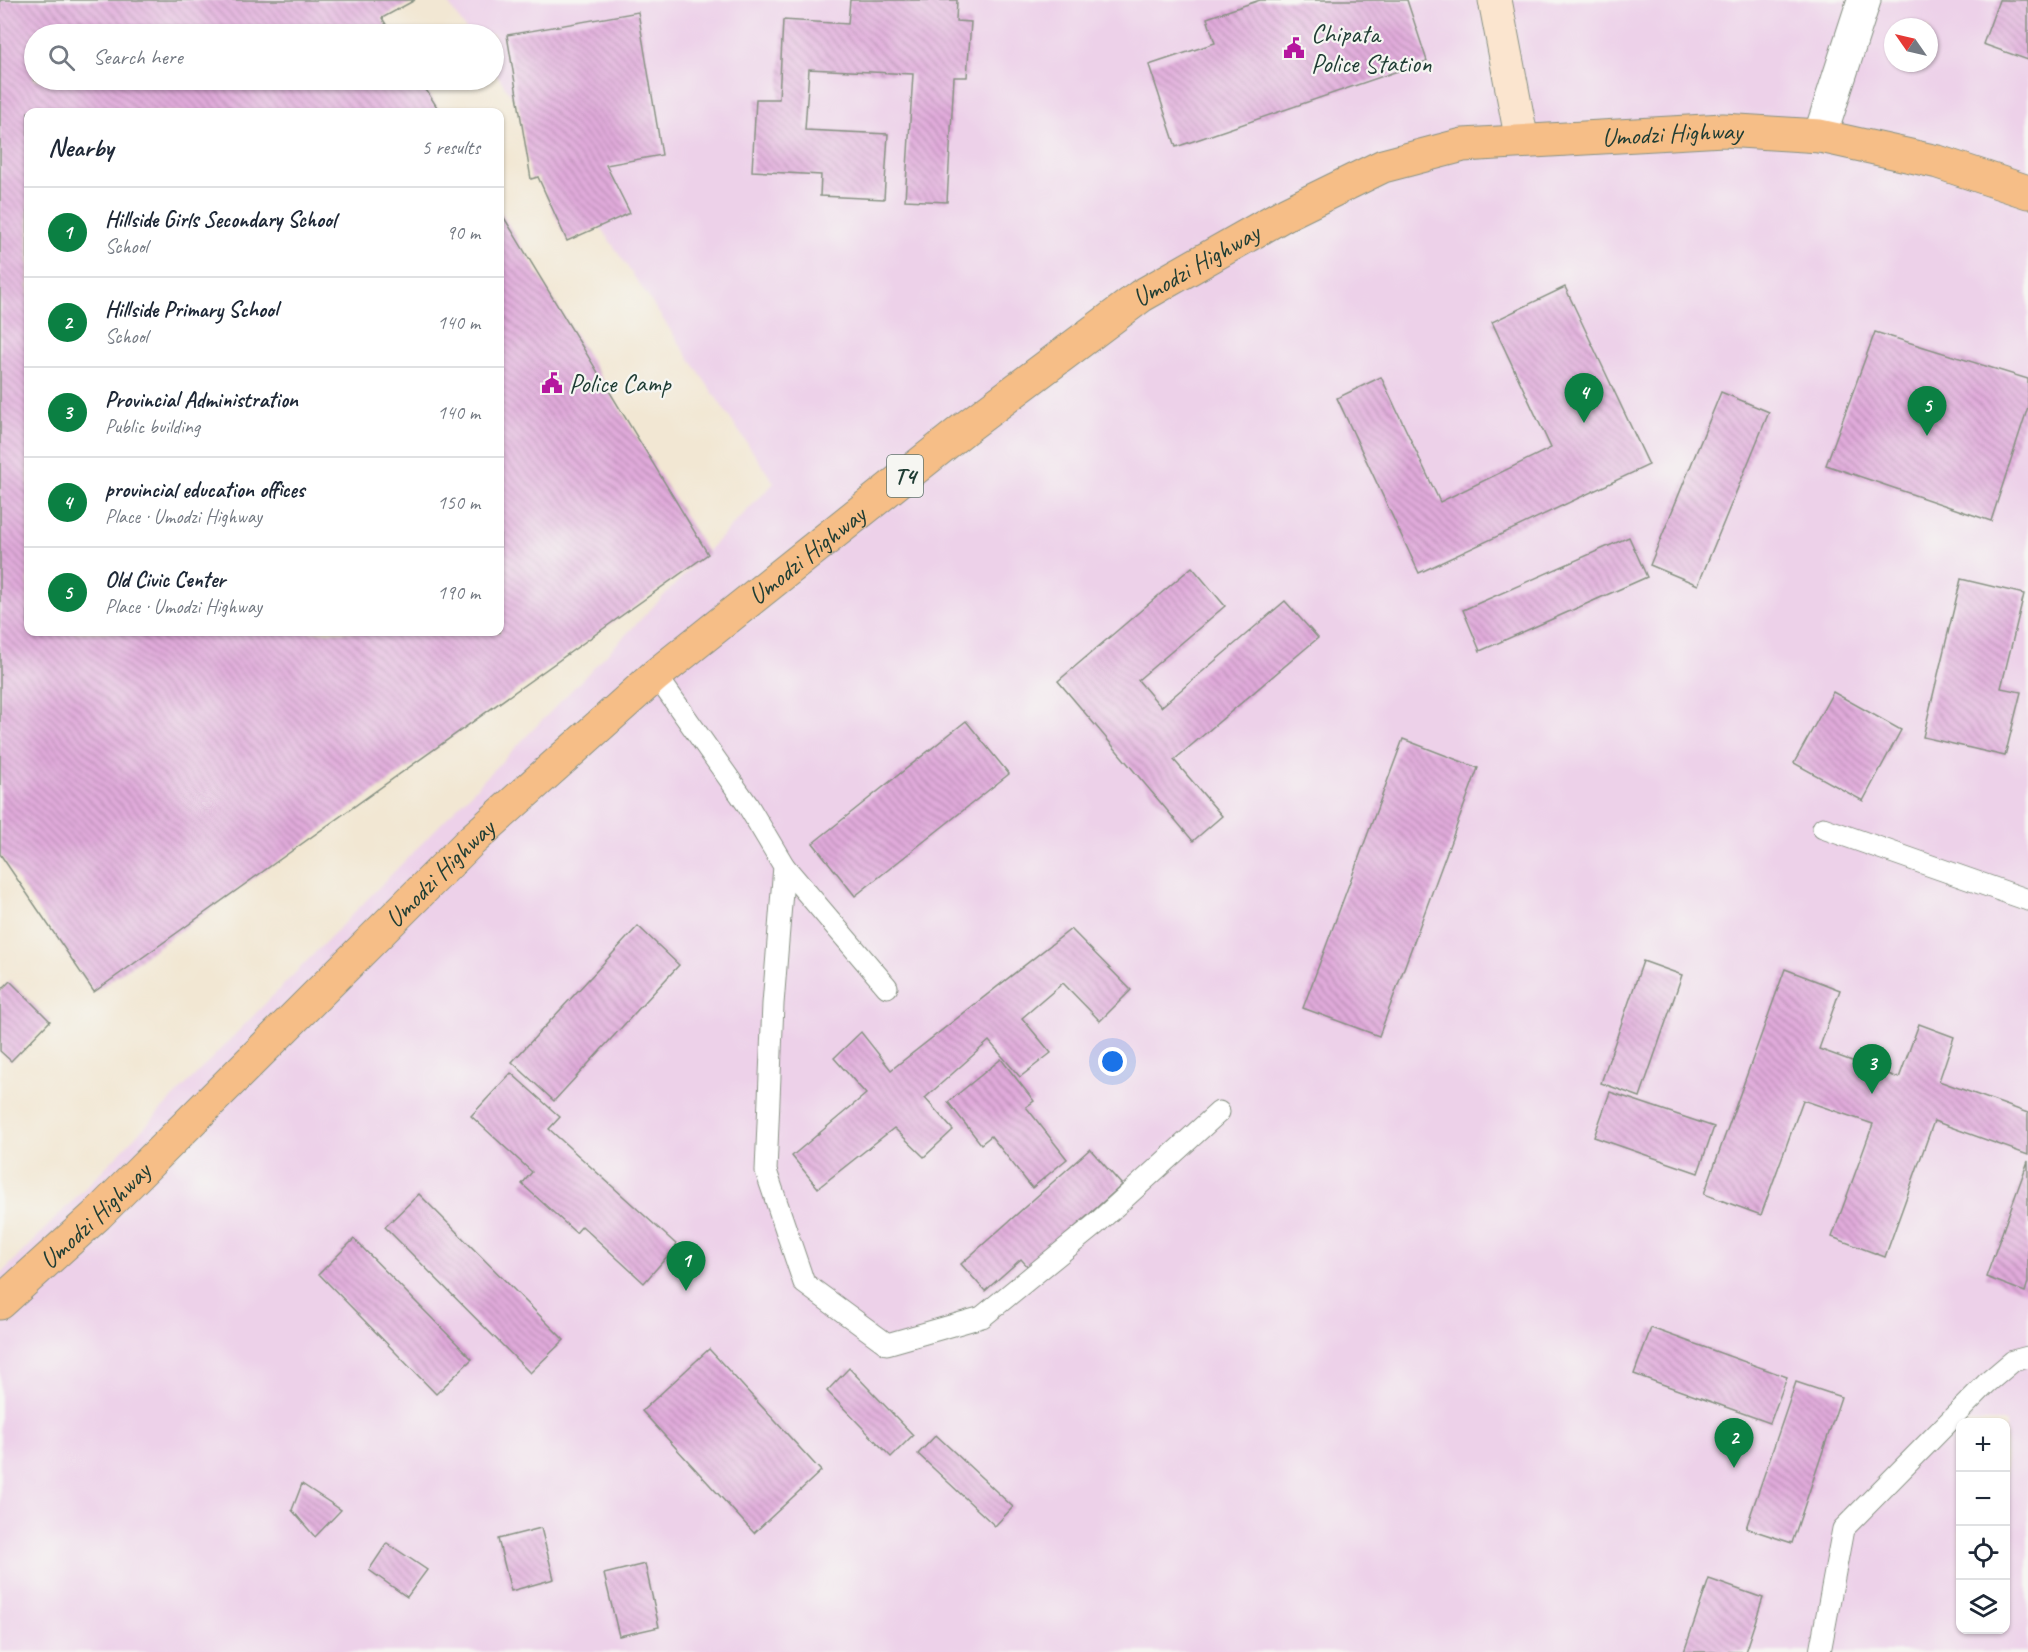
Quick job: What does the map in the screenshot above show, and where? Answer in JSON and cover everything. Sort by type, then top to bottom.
[{"type":"highway","name":"Umodzi Highway","points":[[0,1303],[97,1215],[471,842],[656,675],[964,429],[1141,296],[1287,213],[1383,166],[1463,145],[1723,130],[1820,136],[1938,162],[2028,192]]},
{"type":"street","points":[[1495,0],[1522,141]]},
{"type":"street","points":[[1820,136],[1864,0]]},
{"type":"lane","points":[[656,675],[747,804],[784,866],[887,987]]},
{"type":"lane","points":[[1823,828],[2028,900]]},
{"type":"lane","points":[[784,866],[773,1004],[766,1171],[804,1284],[887,1344],[982,1317],[1096,1224],[1219,1112]]},
{"type":"lane","points":[[1820,1652],[1843,1529],[1987,1383],[2013,1361],[2028,1357]]},
{"type":"shaded area","points":[[446,0],[2028,0],[2028,1652],[0,1652],[0,1275],[774,483],[504,85],[504,24],[462,24]]},
{"type":"building","name":"Police Camp","points":[[0,0],[415,0],[382,18],[386,24],[24,24],[24,90],[426,90],[438,108],[24,108],[24,636],[504,636],[504,218],[708,554],[94,992],[0,854]]},
{"type":"building","points":[[850,0],[957,0],[956,21],[971,22],[967,77],[954,77],[947,202],[905,200],[913,74],[809,69],[805,130],[888,134],[884,199],[820,196],[821,175],[752,171],[756,99],[779,99],[783,20],[848,24]]},
{"type":"building","points":[[1260,0],[1407,0],[1427,61],[1176,147],[1149,65],[1215,43],[1207,18]]},
{"type":"building","points":[[1999,0],[2028,0],[2028,60],[1983,44]]},
{"type":"building","points":[[638,12],[662,155],[606,165],[630,213],[567,241],[538,177],[531,179],[507,35]]},
{"type":"building","points":[[1565,287],[1649,465],[1419,573],[1337,398],[1381,377],[1440,502],[1551,448],[1492,322]]},
{"type":"building","points":[[1875,332],[2028,379],[2028,407],[1991,521],[1826,465]]},
{"type":"building","points":[[1721,392],[1769,412],[1698,585],[1650,565]]},
{"type":"building","points":[[1629,537],[1647,577],[1480,651],[1463,610]]},
{"type":"building","points":[[1192,567],[1225,606],[1138,680],[1161,707],[1285,601],[1318,638],[1174,760],[1222,816],[1193,841],[1058,681]]},
{"type":"building","points":[[1961,579],[2024,594],[2001,688],[2021,692],[2005,756],[1923,737]]},
{"type":"building","points":[[1833,692],[1901,730],[1863,801],[1794,763]]},
{"type":"building","points":[[966,721],[1009,774],[855,896],[813,843]]},
{"type":"building","points":[[1403,739],[1478,768],[1379,1036],[1303,1008]]},
{"type":"building","points":[[638,926],[679,965],[554,1101],[512,1062]]},
{"type":"building","points":[[1071,929],[1131,990],[1100,1021],[1063,983],[1022,1018],[1051,1053],[1020,1077],[989,1041],[925,1098],[953,1130],[924,1157],[894,1128],[818,1188],[792,1156],[866,1094],[834,1058],[861,1032],[891,1070]]},
{"type":"building","points":[[1643,961],[1682,975],[1640,1097],[1601,1083]]},
{"type":"building","points":[[1785,969],[1840,990],[1819,1049],[1899,1078],[1919,1024],[1954,1037],[1939,1081],[2028,1113],[2028,1155],[1934,1121],[1885,1257],[1832,1237],[1873,1124],[1803,1100],[1761,1215],[1704,1194]]},
{"type":"building","points":[[10,981],[50,1021],[11,1061],[0,1051],[0,991]]},
{"type":"building","points":[[1001,1059],[1034,1101],[1026,1107],[1067,1159],[1032,1188],[991,1136],[981,1144],[948,1102]]},
{"type":"building","points":[[511,1073],[560,1117],[549,1129],[677,1245],[644,1283],[582,1226],[576,1233],[522,1184],[532,1172],[471,1116]]},
{"type":"building","points":[[1610,1092],[1714,1127],[1698,1173],[1594,1137]]},
{"type":"building","points":[[1090,1149],[1122,1185],[1029,1268],[1021,1259],[985,1291],[961,1264]]},
{"type":"building","points":[[2028,1161],[2028,1282],[2025,1292],[1986,1277]]},
{"type":"building","points":[[419,1194],[564,1340],[530,1373],[385,1227]]},
{"type":"building","points":[[354,1239],[472,1359],[436,1394],[319,1274]]},
{"type":"building","points":[[1651,1328],[1787,1377],[1770,1423],[1634,1374]]},
{"type":"building","points":[[709,1349],[821,1471],[754,1533],[642,1411]]},
{"type":"building","points":[[849,1368],[913,1435],[891,1457],[827,1391]]},
{"type":"building","points":[[1796,1382],[1841,1397],[1792,1543],[1746,1528]]},
{"type":"building","points":[[936,1435],[1013,1507],[995,1526],[918,1454]]},
{"type":"building","points":[[302,1484],[341,1510],[315,1537],[292,1510]]},
{"type":"building","points":[[541,1528],[554,1579],[511,1591],[498,1539]]},
{"type":"building","points":[[387,1543],[427,1570],[407,1597],[369,1570]]},
{"type":"building","points":[[645,1564],[659,1627],[619,1636],[604,1574]]},
{"type":"building","points":[[1709,1579],[1763,1598],[1745,1652],[1684,1652]]},
{"type":"place","name":"Chipata Police Station","points":[[1294,48]]},
{"type":"place","name":"Police Camp","points":[[552,383]]},
{"type":"place","name":"provincial education offices","points":[[1584,423]]},
{"type":"place","name":"Old Civic Center","points":[[1927,436]]},
{"type":"place","name":"Provincial Administration","points":[[1872,1094]]},
{"type":"place","name":"Hillside Girls Secondary School","points":[[686,1291]]},
{"type":"place","name":"Hillside Primary School","points":[[1734,1468]]}]
